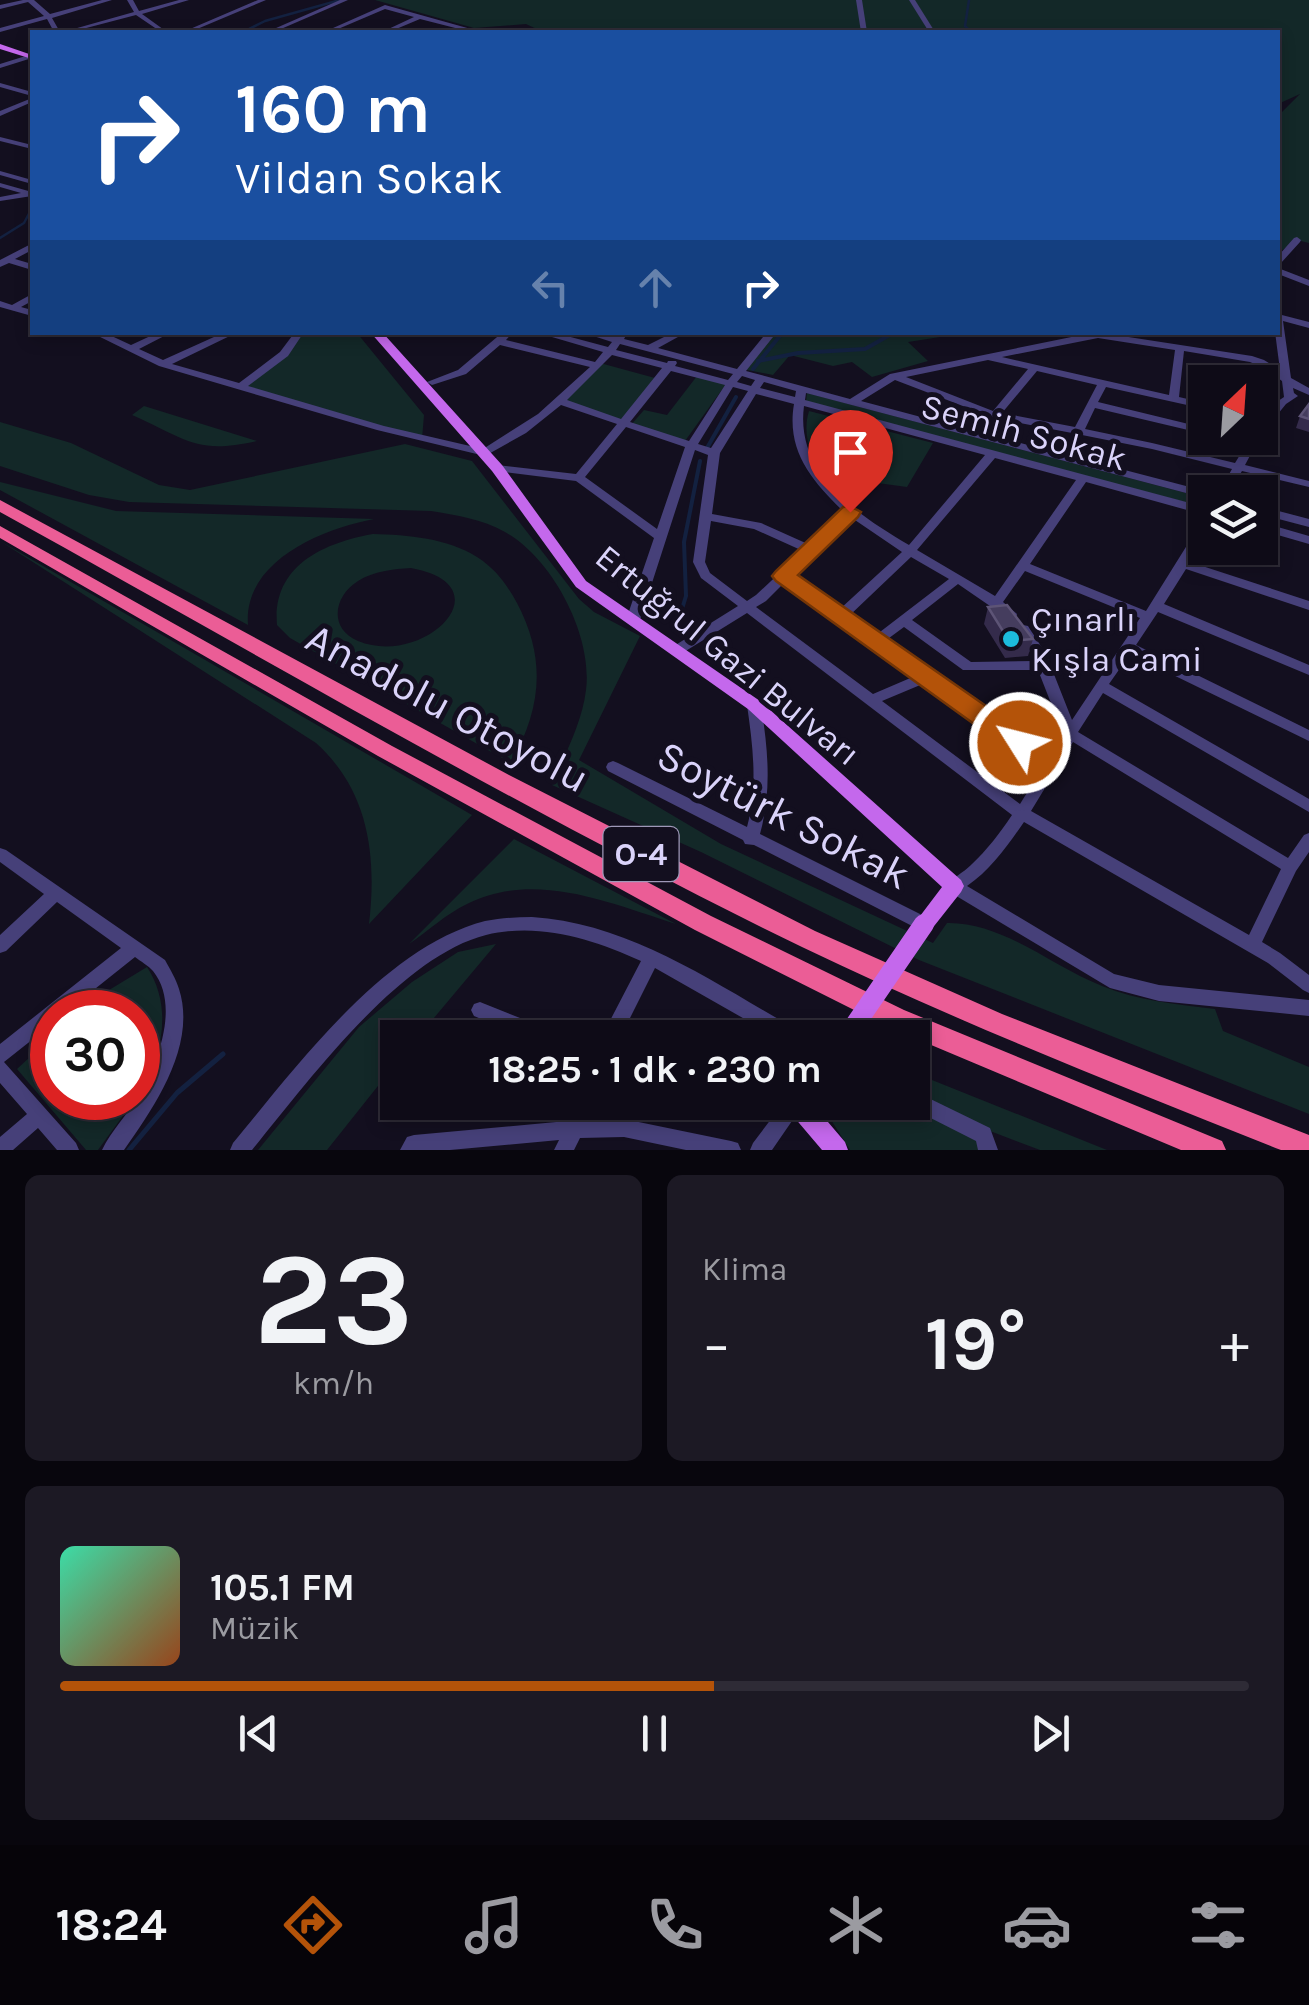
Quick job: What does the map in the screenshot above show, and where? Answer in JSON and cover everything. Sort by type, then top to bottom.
[{"type":"highway","name":"Anadolu Otoyolu","points":[[0,505],[404,728],[809,939],[973,1013],[1309,1148]]},
{"type":"highway","name":"Anadolu Otoyolu","points":[[0,531],[385,751],[703,923],[896,1018],[1213,1150]]},
{"type":"main road","points":[[0,44],[30,54]]},
{"type":"main road","name":"Ertuğrul Gazi Bulvarı","points":[[377,335],[498,468],[581,584],[754,705],[954,886]]},
{"type":"main road","name":"Ertuğrul Gazi Bulvarı","points":[[388,335],[478,437],[484,453]]},
{"type":"main road","points":[[858,1020],[954,886]]},
{"type":"main road","points":[[810,1120],[837,1150]]},
{"type":"street","points":[[0,7],[30,0],[48,16],[56,30]]},
{"type":"street","points":[[0,30],[109,0]]},
{"type":"street","points":[[130,0],[138,14],[160,30]]},
{"type":"street","points":[[74,30],[186,0]]},
{"type":"street","points":[[231,0],[244,8]]},
{"type":"street","points":[[191,30],[262,0]]},
{"type":"street","points":[[276,30],[345,0]]},
{"type":"street","points":[[860,0],[864,30]]},
{"type":"street","points":[[912,0],[931,30]]},
{"type":"street","points":[[375,4],[469,30]]},
{"type":"street","points":[[333,30],[385,8]]},
{"type":"street","points":[[389,30],[420,16]]},
{"type":"street","points":[[0,66],[30,56]]},
{"type":"street","points":[[2,87],[30,96]]},
{"type":"street","points":[[0,114],[30,98]]},
{"type":"street","points":[[0,139],[30,146]]},
{"type":"street","points":[[0,173],[30,181]]},
{"type":"street","points":[[0,186],[30,194]]},
{"type":"street","points":[[0,200],[30,194]]},
{"type":"street","points":[[1280,259],[1297,240]]},
{"type":"street","points":[[4,262],[30,248]]},
{"type":"street","points":[[4,262],[30,266]]},
{"type":"street","points":[[1280,272],[1309,283]]},
{"type":"street","points":[[13,308],[30,298]]},
{"type":"street","points":[[0,304],[30,313]]},
{"type":"street","points":[[1280,319],[1309,324]]},
{"type":"street","points":[[1280,334],[1289,397]]},
{"type":"street","points":[[101,335],[163,364],[484,453],[515,438],[622,336]]},
{"type":"street","points":[[131,349],[161,335]]},
{"type":"street","points":[[163,364],[227,335]]},
{"type":"street","points":[[240,387],[284,354],[298,335]]},
{"type":"street","points":[[432,382],[462,372],[506,335]]},
{"type":"street","name":"Semih Sokak","points":[[551,335],[674,360],[746,381],[800,403],[1188,506]]},
{"type":"street","points":[[650,348],[676,335]]},
{"type":"street","points":[[772,335],[746,381],[714,454],[700,562],[705,575],[1021,813],[1306,981]]},
{"type":"street","points":[[852,402],[894,376],[1059,336],[1098,335],[1265,363],[1309,393]]},
{"type":"street","points":[[1147,342],[1162,335]]},
{"type":"street","name":"Semih Sokak","points":[[622,336],[674,360]]},
{"type":"street","points":[[498,342],[594,366]]},
{"type":"street","points":[[1174,399],[1180,347]]},
{"type":"street","points":[[984,356],[1188,402]]},
{"type":"street","points":[[580,478],[674,360]]},
{"type":"street","points":[[985,437],[996,416],[1034,368]]},
{"type":"street","points":[[894,376],[996,416],[1152,446],[1309,484]]},
{"type":"street","points":[[633,620],[690,448],[746,381]]},
{"type":"street","name":"Semih Sokak","points":[[746,381],[801,388],[1188,490]]},
{"type":"street","points":[[1065,457],[1103,383]]},
{"type":"street","points":[[801,388],[797,427],[804,453],[818,478],[850,512],[997,602],[1017,619],[1043,665],[1070,734],[1290,867]]},
{"type":"street","points":[[1278,407],[1289,397],[1309,393]]},
{"type":"street","points":[[558,401],[714,454]]},
{"type":"street","points":[[1092,404],[1188,427]]},
{"type":"street","points":[[1152,446],[1162,420]]},
{"type":"street","points":[[842,616],[910,550],[992,454]]},
{"type":"street","points":[[1233,475],[1244,455]]},
{"type":"street","points":[[498,468],[580,478],[660,537]]},
{"type":"street","points":[[997,602],[1083,478]]},
{"type":"street","points":[[678,649],[748,606],[850,512]]},
{"type":"street","points":[[1278,515],[1309,523]]},
{"type":"street","points":[[705,516],[757,526],[811,550]]},
{"type":"street","points":[[1278,531],[1309,540]]},
{"type":"street","points":[[954,886],[971,879],[1021,813],[1188,558]]},
{"type":"street","points":[[1185,564],[1309,606]]},
{"type":"street","points":[[1022,565],[1309,670]]},
{"type":"street","points":[[784,576],[1051,766]]},
{"type":"street","points":[[876,641],[957,579]]},
{"type":"street","points":[[903,620],[968,667],[1043,665]]},
{"type":"street","points":[[1128,647],[1309,736]]},
{"type":"street","points":[[872,700],[928,676]]},
{"type":"street","points":[[1102,686],[1309,806]]},
{"type":"street","points":[[751,840],[762,803],[765,774],[754,705]]},
{"type":"street","name":"Soytürk Sokak","points":[[613,767],[924,924]]},
{"type":"street","points":[[1252,946],[1290,867],[1309,839]]},
{"type":"street","points":[[0,854],[159,965],[172,984],[175,1026],[157,1078],[112,1150]]},
{"type":"street","points":[[954,886],[1110,980],[1160,993],[1309,1008]]},
{"type":"street","points":[[0,946],[55,894]]},
{"type":"street","points":[[240,1150],[320,1053],[360,1012],[415,966],[470,933],[510,926],[558,927],[592,934],[651,959],[762,1020]]},
{"type":"street","points":[[0,1054],[135,948]]},
{"type":"street","points":[[619,1020],[651,959]]},
{"type":"street","points":[[480,1010],[505,1020]]},
{"type":"street","points":[[0,1069],[30,1104]]},
{"type":"street","points":[[930,1108],[984,1135],[988,1150]]},
{"type":"street","points":[[0,1149],[34,1120]]},
{"type":"street","points":[[44,1120],[70,1150]]},
{"type":"street","points":[[564,1150],[576,1120]]},
{"type":"street","points":[[760,1150],[783,1120]]},
{"type":"street","points":[[410,1150],[414,1144],[624,1128],[731,1150]]},
{"type":"green space","points":[[375,0],[1309,0],[1309,243],[1297,240],[1280,252],[1280,114],[1300,94],[1280,103],[1280,30],[539,30],[526,24],[474,28]]},
{"type":"green space","points":[[298,335],[359,335],[424,415],[422,439],[240,387],[273,365]]},
{"type":"green space","points":[[771,335],[953,335],[908,342],[928,361],[872,377],[852,362],[833,366],[790,355],[773,375],[742,369]]},
{"type":"green space","points":[[600,363],[655,378],[620,421],[561,400]]},
{"type":"green space","points":[[697,376],[726,384],[685,441],[630,426],[644,410],[667,415]]},
{"type":"green space","points":[[807,393],[1188,494],[1188,503],[806,402]]},
{"type":"green space","points":[[144,406],[257,441],[219,446],[192,442],[132,415]]},
{"type":"green space","points":[[809,411],[933,443],[907,487],[826,476],[809,445]]},
{"type":"green space","points":[[0,422],[71,443],[159,485],[190,490],[405,444],[472,461],[579,599],[594,612],[640,636],[579,760],[721,844],[933,943],[947,923],[968,925],[1007,937],[1083,978],[1116,991],[1215,1009],[1223,1031],[1309,1067],[1309,1114],[919,960],[701,852],[552,785],[584,702],[583,646],[554,580],[523,544],[505,532],[478,521],[431,511],[129,502],[89,495],[0,466]]},
{"type":"green space","points":[[0,482],[116,511],[374,519],[310,540],[272,566],[258,583],[250,602],[248,625],[0,490]]},
{"type":"green space","points":[[400,535],[453,546],[484,562],[505,584],[527,624],[536,664],[534,704],[511,763],[290,638],[277,625],[283,587],[292,573],[319,551],[354,538]],"holes":[[[411,568],[439,577],[453,591],[454,606],[429,635],[407,644],[383,646],[358,641],[348,635],[338,620],[344,595],[364,578]]]},
{"type":"green space","points":[[0,541],[472,815],[369,924],[372,874],[365,826],[348,782],[316,743]]},
{"type":"green space","points":[[514,839],[676,924],[572,893],[519,890],[467,904],[409,944]]},
{"type":"green space","points":[[496,944],[432,1020],[380,1020],[380,1083],[327,1150],[258,1150],[359,1027],[412,982],[458,952]]},
{"type":"green space","points":[[147,967],[158,990],[109,990]]},
{"type":"green space","points":[[30,1057],[30,1084],[17,1069]]},
{"type":"green space","points":[[930,1079],[1107,1150],[1040,1150],[990,1131],[930,1101]]},
{"type":"green space","points":[[930,1116],[977,1137],[983,1150],[850,1150],[831,1120],[930,1120]]},
{"type":"green space","points":[[60,1120],[120,1120],[98,1150],[86,1150]]},
{"type":"building","points":[[1309,404],[1309,419],[1300,416]]},
{"type":"building","points":[[1007,605],[1033,639],[1009,641],[988,607]]},
{"type":"waterway","points":[[247,30],[265,21],[340,0]]},
{"type":"waterway","points":[[969,0],[965,26],[969,30]]},
{"type":"waterway","points":[[0,238],[24,223],[30,212]]},
{"type":"waterway","points":[[760,361],[781,335]]},
{"type":"waterway","points":[[760,361],[798,353],[865,349],[890,335]]},
{"type":"waterway","points":[[753,369],[760,361]]},
{"type":"waterway","points":[[707,448],[736,397]]},
{"type":"waterway","points":[[682,609],[686,596],[684,542],[700,461]]},
{"type":"waterway","points":[[129,1150],[177,1093],[223,1054]]},
{"type":"place","name":"Çınarlı Kışla Cami","points":[[1011,639]]},
{"type":"route","points":[[850,512],[784,576],[1020,743]]}]
